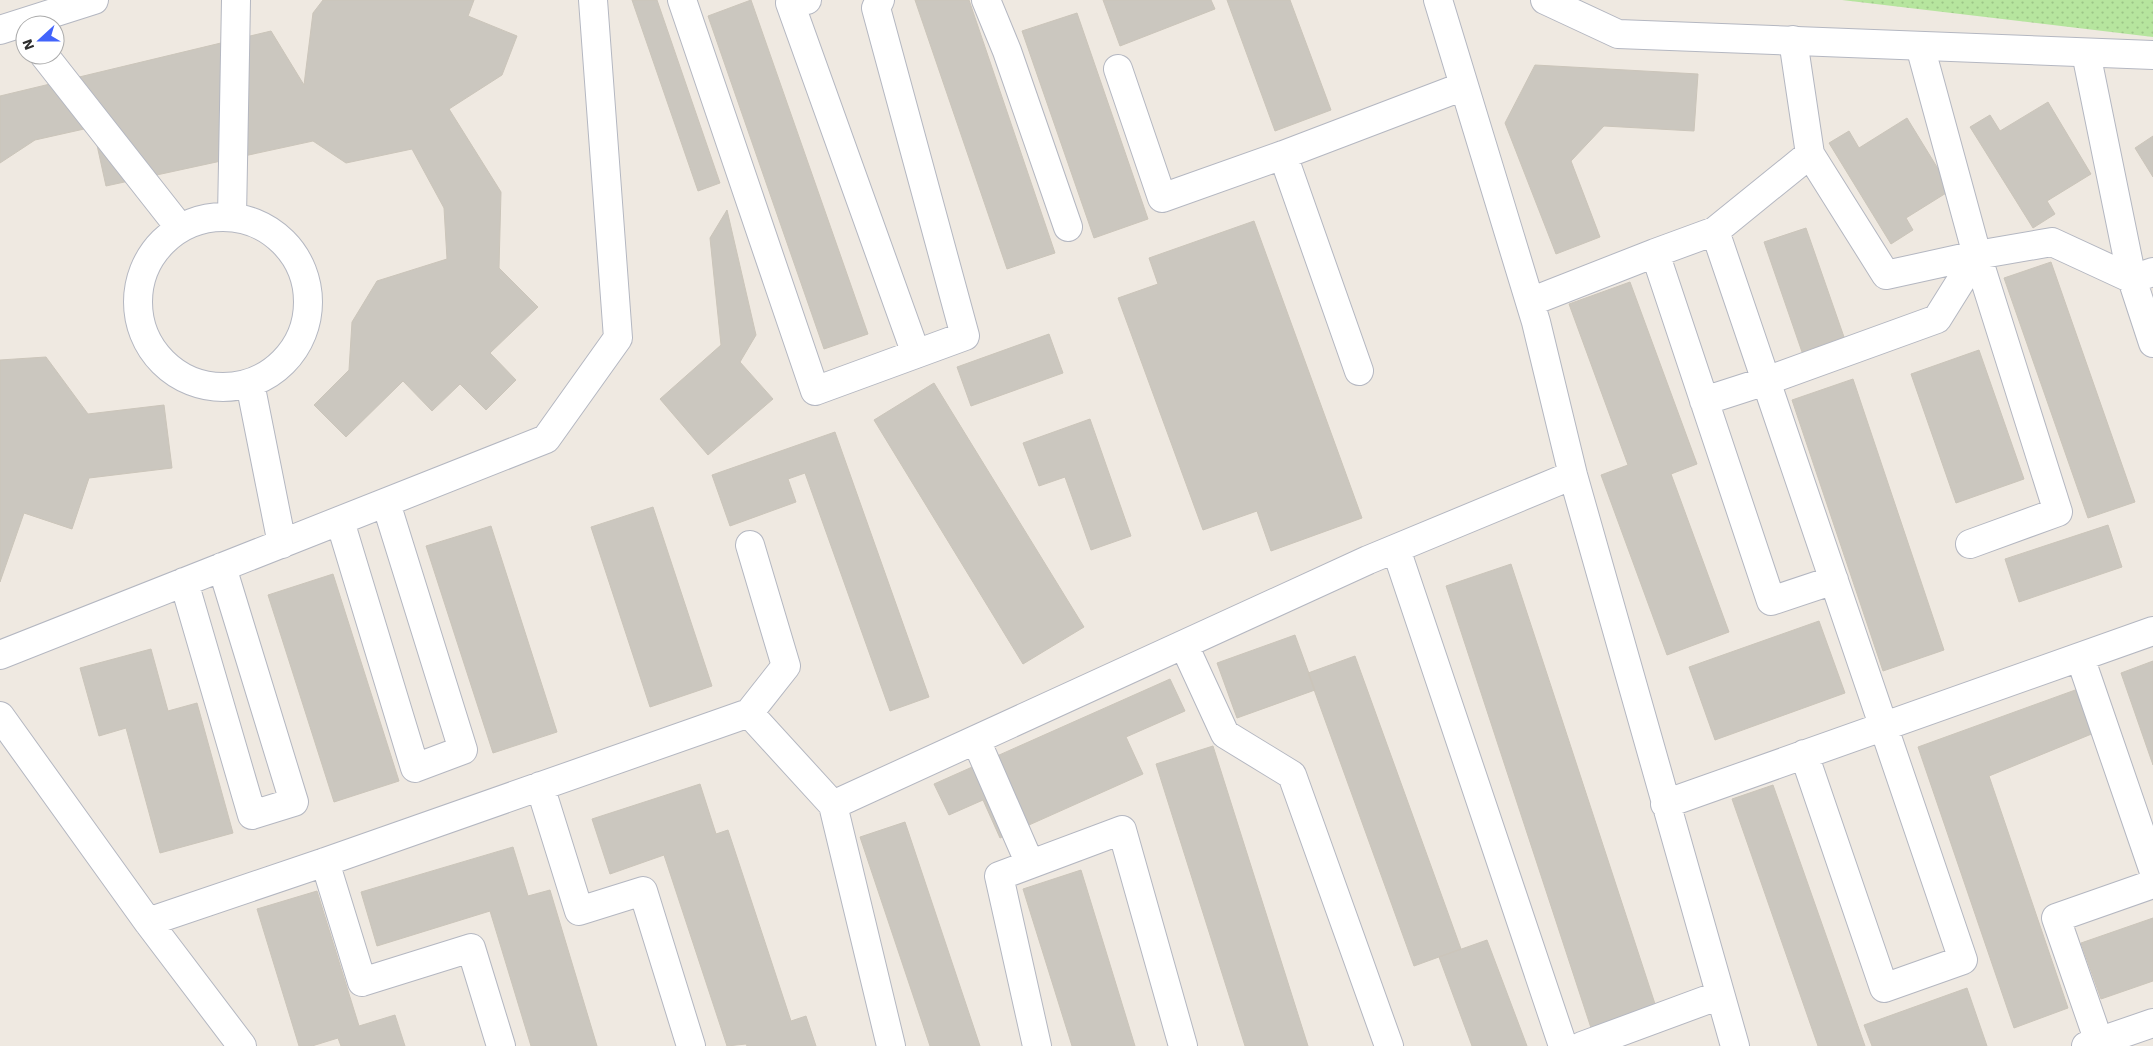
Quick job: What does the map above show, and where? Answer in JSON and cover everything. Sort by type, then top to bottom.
[{"type":"street","points":[[52,15],[94,0]]},
{"type":"street","points":[[232,217],[236,0]]},
{"type":"street","points":[[0,655],[546,440],[618,338],[593,0]]},
{"type":"street","points":[[682,0],[815,391],[964,336],[876,8],[880,0]]},
{"type":"street","points":[[807,0],[790,3],[916,354]]},
{"type":"street","points":[[986,0],[1007,51],[1068,227]]},
{"type":"street","points":[[1438,0],[1530,302],[1573,476],[1735,1046]]},
{"type":"street","points":[[1545,0],[1618,34],[2153,55]]},
{"type":"street","points":[[1793,40],[1810,154],[1886,275],[1977,255],[2052,242],[2142,276]]},
{"type":"street","points":[[1920,46],[1977,255],[2058,512],[1970,544]]},
{"type":"street","points":[[2086,53],[2142,276],[2153,343]]},
{"type":"street","points":[[52,65],[180,228]]},
{"type":"street","points":[[1118,69],[1162,198],[1283,155],[1464,86]]},
{"type":"street","points":[[1530,302],[1715,231],[1810,154]]},
{"type":"street","points":[[1283,155],[1359,371]]},
{"type":"street","points":[[232,217],[260,225],[283,242],[300,266],[308,293],[306,322],[294,348],[275,370],[250,383],[221,388],[194,382],[170,369],[151,349],[140,324],[138,296],[144,269],[158,246],[180,228],[205,218],[232,217]]},
{"type":"street","points":[[1715,231],[1963,960],[1884,988],[1804,754]]},
{"type":"street","points":[[1655,253],[1771,602],[1834,580]]},
{"type":"street","points":[[1704,401],[1766,381],[1937,319],[1977,255]]},
{"type":"street","points":[[250,383],[282,544]]},
{"type":"street","points":[[833,805],[1396,548],[1573,476]]},
{"type":"street","points":[[340,521],[415,768],[463,750],[386,502]]},
{"type":"street","points":[[148,922],[749,713],[786,666],[750,546]]},
{"type":"street","points":[[1396,548],[1563,1046]]},
{"type":"street","points":[[184,582],[252,815],[294,802],[222,567]]},
{"type":"street","points":[[1665,804],[2153,631]]},
{"type":"street","points":[[1184,645],[1225,734],[1292,775],[1389,1046]]},
{"type":"street","points":[[2080,657],[2153,869]]},
{"type":"street","points":[[749,713],[833,805],[891,1046]]},
{"type":"street","points":[[0,716],[148,922],[242,1046]]},
{"type":"street","points":[[976,740],[1030,864]]},
{"type":"street","points":[[540,786],[579,911],[643,890],[692,1046]]},
{"type":"street","points":[[1037,1046],[999,876],[1122,830],[1183,1046]]},
{"type":"street","points":[[325,862],[362,982],[471,948],[501,1046]]},
{"type":"street","points":[[2153,884],[2056,918],[2093,1044],[2153,1023]]},
{"type":"street","points":[[1582,1046],[1720,995]]},
{"type":"green space","points":[[1842,0],[2153,0],[2153,37]]},
{"type":"building","points":[[323,0],[474,0],[468,16],[517,36],[502,75],[449,109],[501,192],[499,268],[538,307],[490,353],[516,380],[486,410],[460,384],[432,411],[403,381],[346,437],[314,405],[349,370],[352,322],[377,281],[447,259],[444,208],[412,149],[346,163],[313,141],[106,186],[93,127],[35,140],[0,163],[0,96],[271,31],[304,85],[313,13]]},
{"type":"building","points":[[632,0],[657,0],[720,183],[698,191]]},
{"type":"building","points":[[751,0],[868,334],[824,349],[708,16]]},
{"type":"building","points":[[915,0],[969,0],[1055,253],[1007,269]]},
{"type":"building","points":[[1103,0],[1211,0],[1215,9],[1120,46]]},
{"type":"building","points":[[1227,0],[1290,0],[1331,110],[1275,131]]},
{"type":"building","points":[[1077,13],[1148,219],[1094,238],[1022,31]]},
{"type":"building","points":[[1535,65],[1698,74],[1694,131],[1604,126],[1571,161],[1600,237],[1556,254],[1505,123]]},
{"type":"building","points":[[2048,102],[2091,174],[2047,201],[2055,214],[2033,228],[1970,127],[1990,115],[2000,131]]},
{"type":"building","points":[[1907,118],[1951,190],[1906,218],[1913,230],[1891,244],[1829,143],[1849,131],[1859,148]]},
{"type":"building","points":[[2153,136],[2153,177],[2135,148]]},
{"type":"building","points":[[727,210],[756,335],[740,362],[773,399],[708,455],[660,399],[721,345],[710,238]]},
{"type":"building","points":[[1254,221],[1362,518],[1271,551],[1257,511],[1203,530],[1118,298],[1158,284],[1149,258]]},
{"type":"building","points":[[1806,228],[1844,337],[1802,352],[1764,242]]},
{"type":"building","points":[[2051,262],[2135,502],[2088,518],[2004,278]]},
{"type":"building","points":[[1630,282],[1697,464],[1671,474],[1729,632],[1667,655],[1601,475],[1628,465],[1569,304]]},
{"type":"building","points":[[1049,334],[1063,373],[971,406],[957,367]]},
{"type":"building","points":[[1979,350],[2024,479],[1956,503],[1911,374]]},
{"type":"building","points":[[46,357],[88,414],[164,405],[172,468],[89,478],[72,529],[24,513],[0,582],[0,360]]},
{"type":"building","points":[[1853,379],[1944,650],[1883,671],[1792,400]]},
{"type":"building","points":[[934,383],[1084,627],[1023,664],[874,420]]},
{"type":"building","points":[[1090,419],[1131,536],[1091,550],[1065,477],[1039,486],[1023,443]]},
{"type":"building","points":[[835,432],[929,697],[890,711],[805,473],[788,479],[796,502],[730,526],[712,475]]},
{"type":"building","points":[[653,507],[712,686],[650,707],[591,527]]},
{"type":"building","points":[[2108,525],[2122,567],[2019,602],[2005,559]]},
{"type":"building","points":[[491,526],[557,732],[493,753],[426,546]]},
{"type":"building","points":[[1511,564],[1658,1013],[1593,1034],[1446,586]]},
{"type":"building","points":[[333,574],[399,781],[334,802],[268,595]]},
{"type":"building","points":[[1819,621],[1845,693],[1715,740],[1689,667]]},
{"type":"building","points":[[1295,635],[1315,690],[1237,718],[1217,663]]},
{"type":"building","points":[[151,649],[168,711],[197,703],[233,833],[160,853],[126,728],[99,736],[80,668]]},
{"type":"building","points":[[1355,656],[1461,949],[1414,966],[1308,673]]},
{"type":"building","points":[[2153,661],[2153,765],[2121,673]]},
{"type":"building","points":[[1170,679],[1185,711],[1126,737],[1143,774],[1000,838],[983,800],[949,815],[934,784]]},
{"type":"building","points":[[2078,689],[2094,733],[1989,776],[2068,1008],[2014,1028],[1918,747]]},
{"type":"building","points":[[1213,746],[1308,1046],[1245,1046],[1156,764]]},
{"type":"building","points":[[700,784],[716,834],[728,830],[791,1021],[806,1016],[816,1046],[747,1046],[746,1044],[727,1046],[664,855],[610,874],[592,819]]},
{"type":"building","points":[[1773,785],[1865,1046],[1818,1046],[1732,799]]},
{"type":"building","points":[[905,822],[980,1046],[930,1046],[860,837]]},
{"type":"building","points":[[513,847],[528,896],[550,890],[597,1046],[531,1046],[490,911],[377,946],[361,892]]},
{"type":"building","points":[[1081,870],[1135,1046],[1072,1046],[1023,889]]},
{"type":"building","points":[[317,891],[359,1026],[395,1015],[405,1046],[341,1046],[338,1038],[312,1046],[299,1046],[257,909]]},
{"type":"building","points":[[2153,918],[2153,981],[2101,999],[2081,943]]},
{"type":"building","points":[[1487,940],[1527,1046],[1472,1046],[1439,957]]},
{"type":"building","points":[[1967,988],[1987,1046],[1872,1046],[1864,1025]]}]
